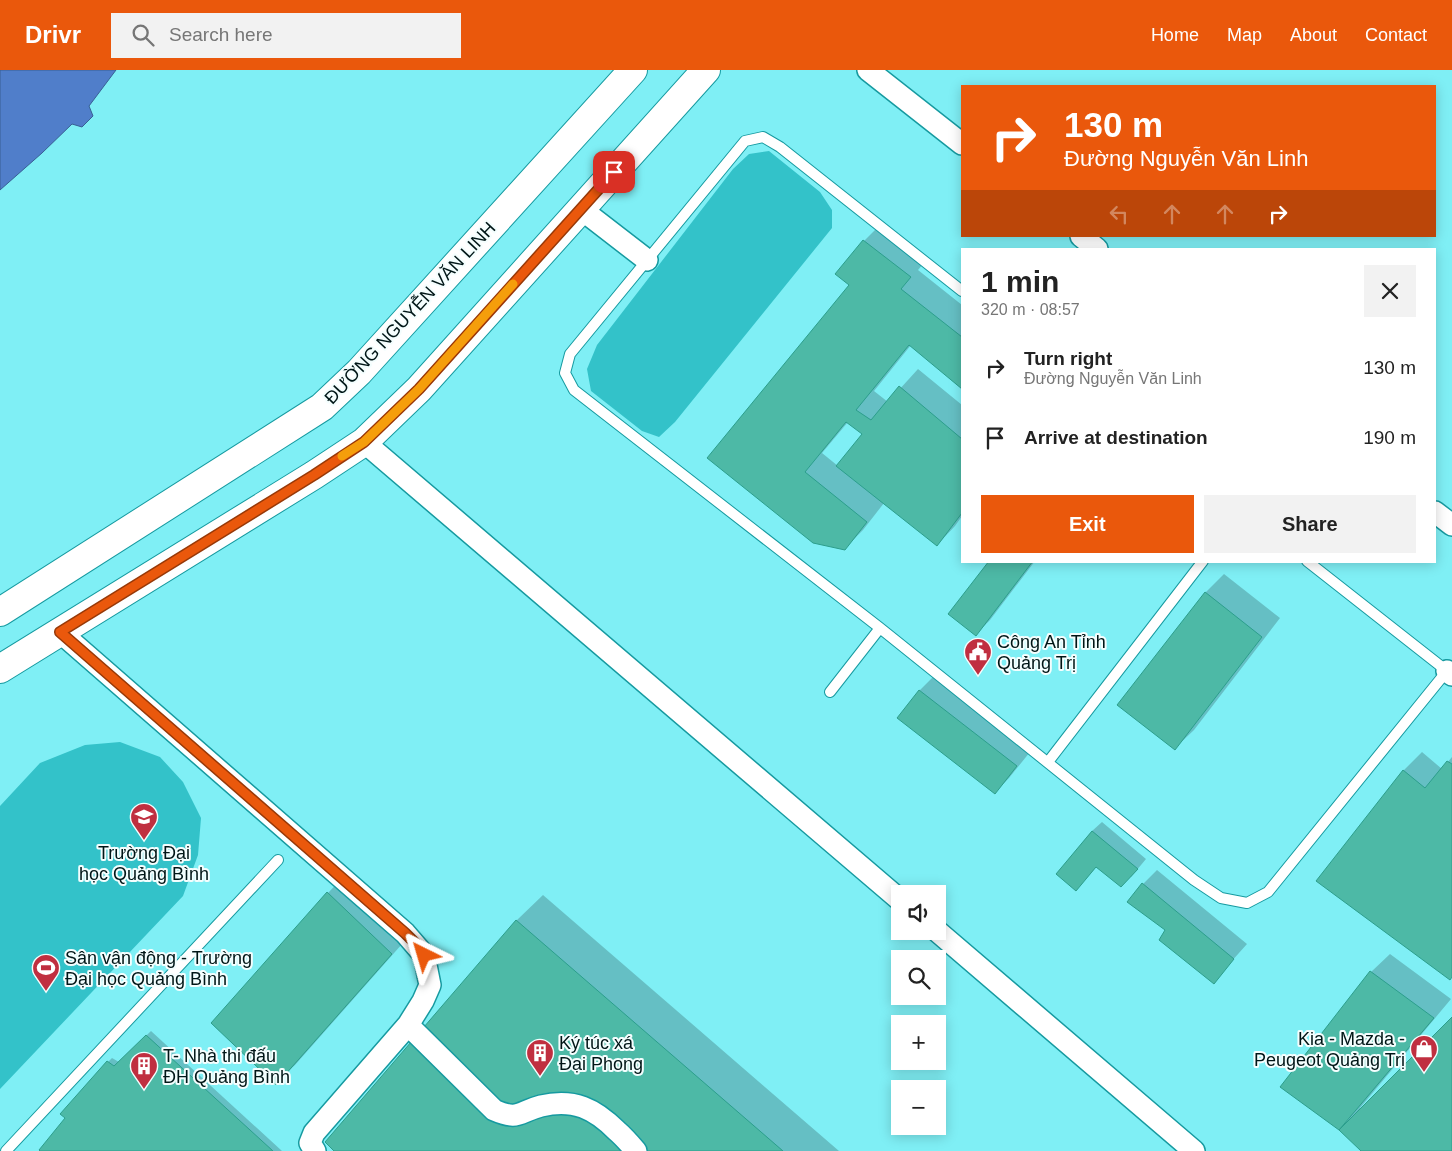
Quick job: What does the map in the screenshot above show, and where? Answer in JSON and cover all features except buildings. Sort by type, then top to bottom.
[{"type":"street","name":"ĐƯỜNG NGUYỄN VĂN LINH","points":[[0,612],[322,407],[359,372],[633,70]]},
{"type":"street","points":[[0,669],[314,475],[364,442],[419,389],[706,70]]},
{"type":"street","points":[[868,70],[961,143]]},
{"type":"street","points":[[581,209],[647,260]]},
{"type":"street","points":[[1082,237],[1096,248]]},
{"type":"street","points":[[364,442],[891,892]]},
{"type":"street","points":[[1436,513],[1452,525]]},
{"type":"street","points":[[60,632],[405,933],[424,955],[430,985],[423,1001],[408,1025],[314,1133],[310,1143],[315,1151]]},
{"type":"street","points":[[946,939],[1194,1151]]},
{"type":"street","points":[[408,1025],[494,1110],[513,1116],[541,1106],[563,1103],[582,1105],[607,1121],[636,1151]]},
{"type":"lane","points":[[961,290],[780,147],[764,137],[745,141],[570,354],[565,373],[574,390],[880,628],[1194,880],[1221,898],[1247,903],[1268,892],[1449,673],[1310,563]]},
{"type":"lane","points":[[1048,762],[1201,563]]},
{"type":"lane","points":[[830,692],[880,628]]},
{"type":"lane","points":[[6,1151],[278,860]]},
{"type":"shaded area","points":[[0,70],[116,70],[89,106],[93,116],[82,127],[72,124],[0,190]]},
{"type":"shaded area","points":[[769,151],[820,192],[832,210],[832,228],[675,422],[659,437],[642,431],[591,391],[587,369],[597,345],[733,169],[749,154]]},
{"type":"shaded area","name":"Sân vận động - Trường Đại học Quảng Bình","points":[[120,742],[160,757],[183,782],[201,818],[198,855],[183,896],[0,1089],[0,806],[40,763],[85,745]]},
{"type":"slow traffic","points":[[342,456],[364,442],[419,389],[513,284]]},
{"type":"place","name":"Công An Tỉnh Quảng Trị","points":[[978,676]]},
{"type":"place","name":"Trường Đại học Quảng Bình","points":[[144,841]]},
{"type":"place","name":"Sân vận động - Trường Đại học Quảng Bình","points":[[46,992]]},
{"type":"place","name":"Kia - Mazda - Peugeot Quảng Trị","points":[[1424,1073]]},
{"type":"place","name":"Ký túc xá Đại Phong","points":[[540,1077]]},
{"type":"place","name":"T- Nhà thi đấu ĐH Quảng Bình","points":[[144,1090]]},
{"type":"route","points":[[424,955],[405,933],[60,632],[364,442],[419,389],[614,172]]}]
